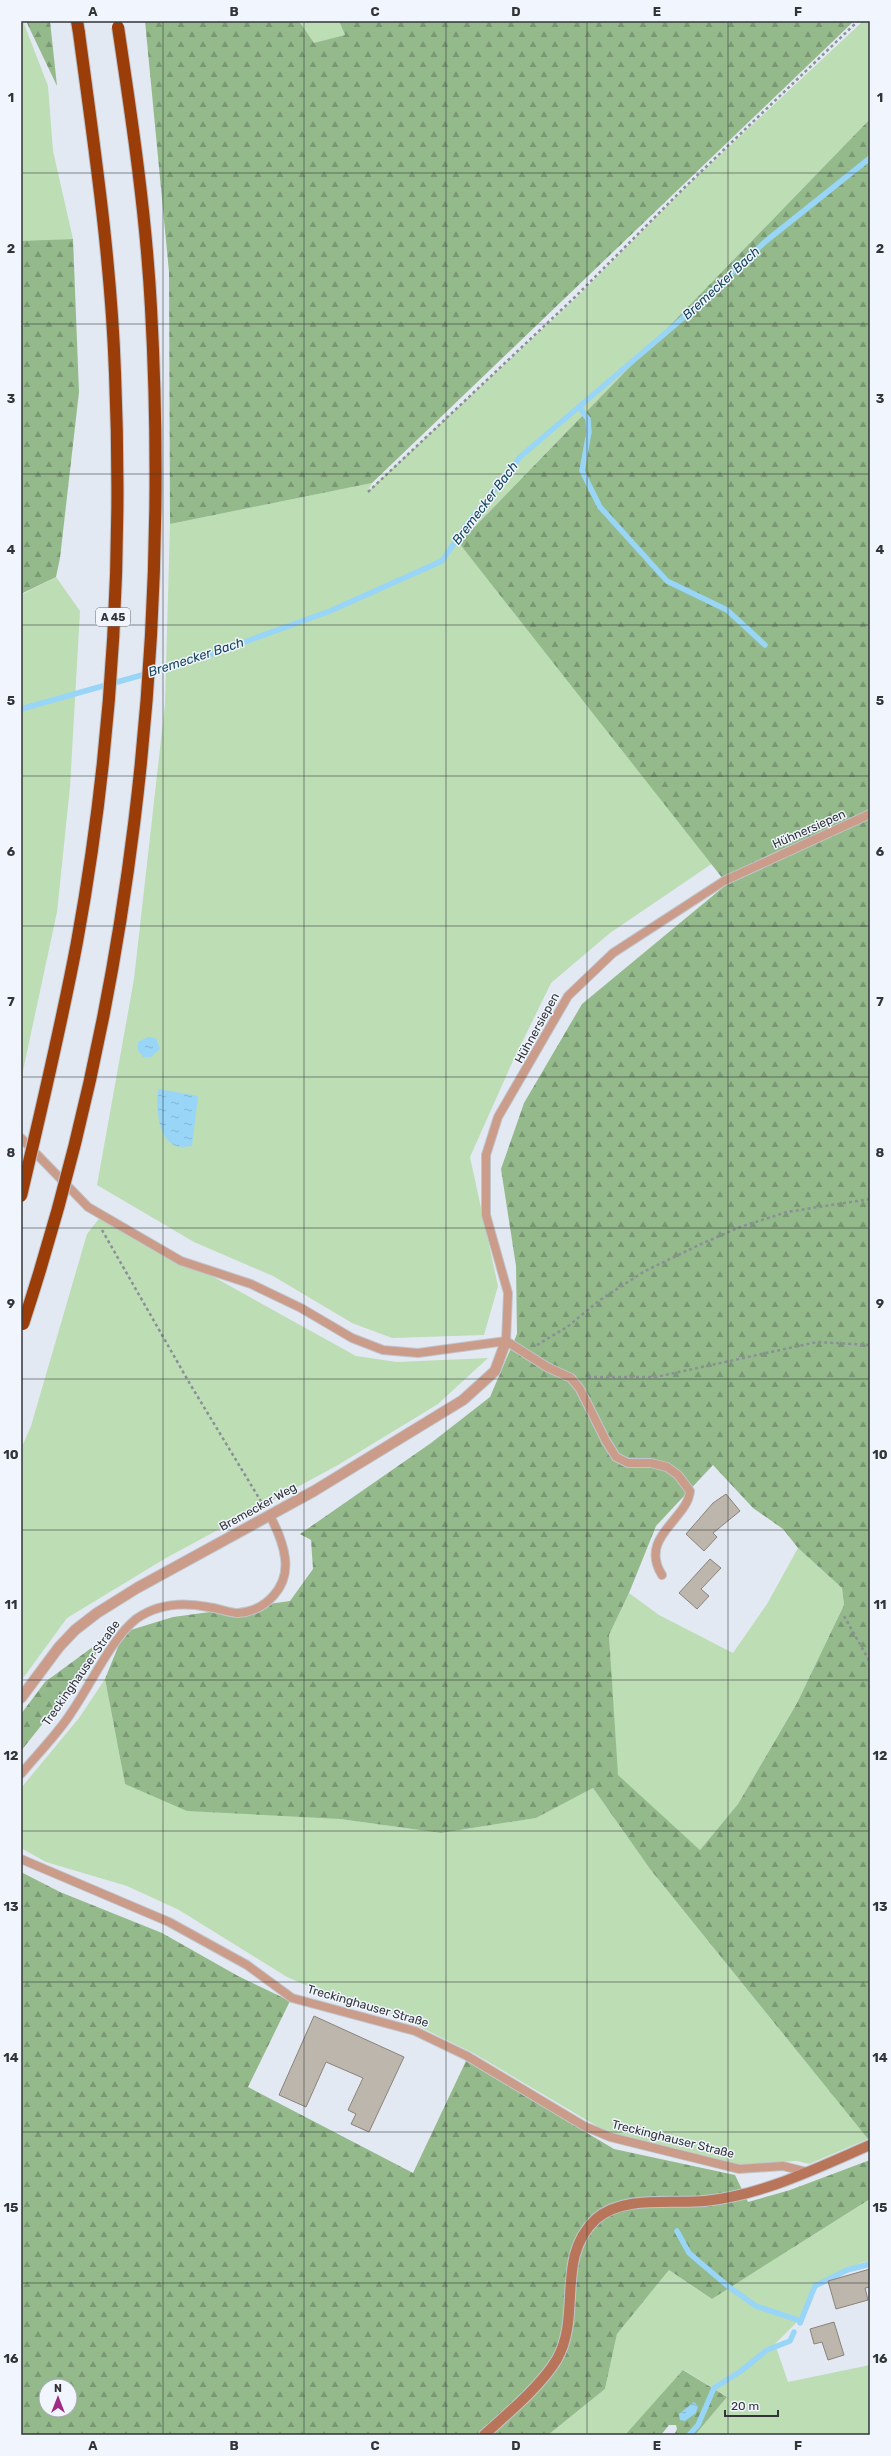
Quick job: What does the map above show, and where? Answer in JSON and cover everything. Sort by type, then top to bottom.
[{"type":"highway","points":[[22,1327],[64,1191],[96,1057],[122,908],[142,759],[153,608],[156,458],[151,307],[138,157],[117,24]]},
{"type":"highway","name":"A 45","points":[[21,1196],[49,1080],[77,941],[98,800],[112,658],[117,515],[116,372],[106,230],[78,27]]},
{"type":"main road","points":[[484,2435],[520,2402],[558,2358],[563,2344],[568,2319],[573,2258],[579,2241],[597,2218],[621,2206],[730,2197],[767,2188],[870,2145]]},
{"type":"street","name":"Bremecker Weg","points":[[21,1698],[59,1647],[74,1630],[97,1613],[138,1588],[314,1492],[463,1400],[495,1371],[506,1341]]},
{"type":"lane","name":"Hühnersiepen","points":[[506,1341],[508,1293],[486,1215],[486,1155],[498,1118],[568,996],[613,954],[724,881],[870,814]]},
{"type":"lane","points":[[21,1138],[88,1207],[182,1261],[251,1284],[301,1308],[352,1338],[383,1350],[418,1353],[506,1341],[571,1378],[580,1389],[606,1441],[616,1457],[628,1463],[651,1463],[667,1468],[678,1475],[690,1491],[689,1500],[666,1527],[655,1552],[657,1566],[662,1574]]},
{"type":"lane","name":"Treckinghauser Straße","points":[[21,1774],[70,1715],[123,1631],[138,1618],[155,1608],[172,1604],[207,1606],[237,1613],[251,1611],[262,1607],[276,1594],[284,1578],[285,1559],[280,1537],[270,1516]]},
{"type":"lane","name":"Treckinghauser Straße","points":[[21,1859],[169,1922],[247,1966],[292,1998],[415,2031],[468,2056],[584,2126],[610,2138],[739,2169],[783,2166],[807,2172]]},
{"type":"path","points":[[368,492],[575,297],[685,187],[858,21]]},
{"type":"path","points":[[525,1353],[567,1328],[600,1300],[644,1271],[699,1245],[740,1227],[787,1212],[870,1199]]},
{"type":"path","points":[[88,1207],[190,1384],[270,1516]]},
{"type":"path","points":[[571,1378],[656,1377],[816,1342],[870,1345]]},
{"type":"path","points":[[844,1616],[870,1662]]},
{"type":"green space","points":[[21,21],[23,21],[48,86],[53,151],[73,239],[21,242]]},
{"type":"green space","points":[[26,21],[50,21],[57,86]]},
{"type":"green space","points":[[145,21],[299,21],[314,43],[345,35],[339,21],[857,21],[852,23],[372,483],[170,524],[169,272]]},
{"type":"green space","points":[[299,21],[339,21],[345,35],[314,44]]},
{"type":"green space","points":[[863,21],[870,21],[870,119],[459,543],[713,863],[610,933],[551,983],[512,1063],[470,1157],[498,1286],[484,1335],[392,1338],[352,1323],[273,1276],[194,1242],[97,1185],[134,979],[165,704],[170,524],[372,483],[367,492],[576,298],[686,187]]},
{"type":"green space","points":[[870,119],[870,2137],[868,2139],[650,1869],[593,1788],[536,1818],[441,1833],[340,1819],[187,1811],[125,1784],[105,1679],[124,1632],[173,1617],[290,1601],[313,1569],[311,1540],[300,1534],[431,1443],[490,1397],[517,1334],[516,1266],[501,1169],[524,1103],[582,1004],[727,884],[459,543]],"holes":[[[713,1465],[753,1508],[783,1529],[798,1548],[842,1588],[844,1605],[797,1703],[738,1804],[700,1850],[618,1775],[609,1635],[629,1593],[656,1526]]]},
{"type":"green space","points":[[73,239],[79,392],[60,558],[56,577],[21,594],[21,241]]},
{"type":"green space","points":[[56,577],[80,611],[70,787],[57,912],[21,1080],[21,595]]},
{"type":"green space","points":[[102,1215],[356,1356],[397,1362],[488,1358],[438,1404],[338,1465],[166,1558],[67,1618],[21,1681],[21,1449],[31,1426],[87,1234]]},
{"type":"green space","points":[[798,1548],[842,1588],[844,1605],[797,1703],[738,1804],[700,1850],[617,1775],[609,1635],[629,1593],[659,1615],[733,1653],[767,1604]]},
{"type":"green space","points":[[109,1635],[82,1674],[21,1751],[21,1714],[45,1682]]},
{"type":"green space","points":[[105,1679],[125,1784],[340,1819],[441,1833],[536,1818],[593,1788],[650,1869],[868,2139],[809,2164],[797,2161],[736,2165],[612,2135],[473,2053],[416,2025],[372,2005],[315,1989],[287,1977],[179,1910],[127,1886],[46,1862],[21,1848],[21,1788],[79,1718]]},
{"type":"green space","points":[[21,1872],[60,1892],[162,1933],[238,1976],[290,2001],[248,2087],[413,2173],[466,2061],[614,2149],[735,2175],[748,2202],[790,2190],[870,2160],[870,2199],[712,2299],[669,2270],[617,2334],[605,2389],[548,2435],[21,2435]]},
{"type":"green space","points":[[870,2199],[870,2261],[861,2263],[813,2285],[798,2321],[775,2344],[788,2382],[870,2365],[870,2435],[695,2435],[727,2397],[684,2370],[625,2435],[548,2435],[605,2389],[617,2334],[669,2270],[712,2299]]},
{"type":"green space","points":[[683,2370],[727,2397],[695,2435],[674,2435],[677,2429],[676,2425],[669,2425],[661,2435],[625,2435]]},
{"type":"water","points":[[148,1037],[156,1038],[160,1049],[151,1057],[143,1057],[138,1050],[138,1042]]},
{"type":"water","points":[[158,1089],[198,1096],[192,1146],[180,1147],[172,1144],[162,1131],[157,1105]]},
{"type":"water","points":[[694,2402],[698,2406],[696,2413],[685,2421],[680,2420],[679,2414]]},
{"type":"building","points":[[726,1494],[740,1511],[713,1533],[717,1537],[704,1551],[686,1534],[713,1503]]},
{"type":"building","points":[[710,1559],[721,1568],[701,1589],[709,1596],[697,1609],[679,1593]]},
{"type":"building","points":[[314,2016],[404,2057],[369,2132],[351,2124],[356,2114],[348,2110],[363,2078],[326,2062],[306,2107],[279,2095]]},
{"type":"building","points":[[870,2269],[870,2287],[865,2288],[868,2300],[836,2309],[828,2281]]},
{"type":"building","points":[[834,2322],[844,2355],[828,2360],[822,2342],[814,2344],[810,2329]]},
{"type":"waterway","name":"Bremecker Bach","points":[[21,709],[192,661],[330,611],[442,561],[465,527],[520,457],[682,319],[766,241],[870,158]]},
{"type":"waterway","points":[[579,407],[588,419],[589,432],[582,471],[600,507],[667,581],[727,610],[765,645]]},
{"type":"waterway","points":[[677,2231],[689,2253],[729,2287],[756,2306],[801,2321]]},
{"type":"waterway","points":[[800,2323],[815,2286],[847,2270],[870,2264]]},
{"type":"waterway","points":[[689,2435],[698,2425],[714,2388],[741,2371],[767,2350],[790,2341],[794,2332]]}]
